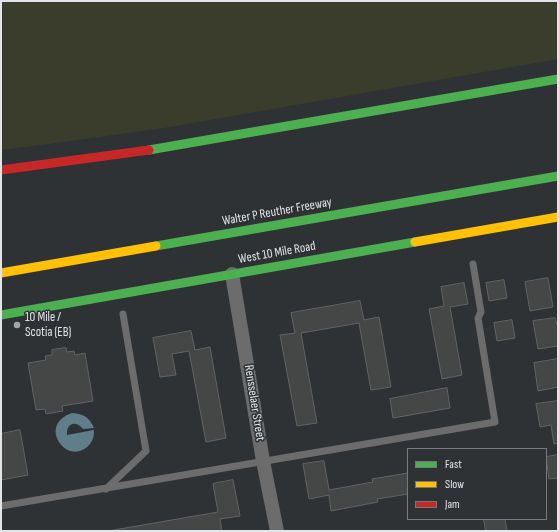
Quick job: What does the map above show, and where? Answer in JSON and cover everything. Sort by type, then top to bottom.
[{"type":"main road","points":[[1,170],[134,153],[558,79]]},
{"type":"main road","name":"Walter P Reuther Freeway","points":[[1,273],[558,176]]},
{"type":"main road","name":"West 10 Mile Road","points":[[1,315],[558,217]]},
{"type":"street","name":"Rensselaer Street","points":[[232,274],[263,461],[277,531]]},
{"type":"lane","points":[[1,506],[495,422],[478,318],[481,312],[473,264]]},
{"type":"lane","points":[[105,489],[146,451],[123,314]]},
{"type":"green space","points":[[1,1],[558,1],[558,59],[164,128],[1,150]]},
{"type":"water","points":[[72,413],[80,414],[86,417],[94,428],[83,429],[77,424],[72,424],[68,428],[67,435],[94,430],[91,442],[81,451],[72,451],[65,448],[59,442],[56,434],[57,426],[62,419]]},
{"type":"building","points":[[548,278],[553,307],[530,311],[525,282]]},
{"type":"building","points":[[504,280],[507,298],[489,301],[486,283]]},
{"type":"building","points":[[464,283],[468,304],[450,307],[462,375],[442,379],[429,309],[444,306],[441,287]]},
{"type":"building","points":[[360,301],[364,320],[379,317],[391,387],[371,390],[359,323],[301,333],[317,423],[297,426],[280,335],[295,333],[291,313]]},
{"type":"building","points":[[555,318],[557,325],[558,324],[558,346],[538,349],[533,321]]},
{"type":"building","points":[[512,320],[515,338],[497,341],[494,323]]},
{"type":"building","points":[[191,331],[195,350],[210,347],[226,438],[206,442],[189,351],[172,354],[176,375],[160,377],[153,338]]},
{"type":"building","points":[[66,348],[67,352],[74,351],[75,355],[85,353],[93,401],[62,406],[63,411],[46,414],[45,409],[36,410],[28,363],[46,360],[45,356],[52,355],[52,350]]},
{"type":"building","points":[[558,359],[558,387],[538,391],[534,363]]},
{"type":"building","points":[[447,388],[450,408],[393,418],[390,399]]},
{"type":"building","points":[[558,401],[558,443],[554,444],[551,425],[540,427],[536,404]]},
{"type":"building","points":[[20,430],[28,475],[1,480],[1,434]]},
{"type":"building","points":[[558,455],[558,478],[549,479],[547,457]]},
{"type":"building","points":[[324,461],[329,490],[373,482],[372,479],[407,473],[407,494],[377,499],[378,502],[331,511],[329,495],[309,499],[303,464]]},
{"type":"building","points":[[233,480],[240,516],[220,519],[222,531],[108,531],[218,512],[213,484]]},
{"type":"building","points":[[484,520],[505,520],[507,531],[486,531]]},
{"type":"traffic: fast","points":[[149,150],[558,79]]},
{"type":"traffic: fast","points":[[156,246],[558,176]]},
{"type":"traffic: fast","points":[[1,315],[415,242]]},
{"type":"traffic: slow","points":[[415,242],[558,217]]},
{"type":"traffic: slow","points":[[1,273],[156,246]]},
{"type":"traffic: jam","points":[[1,170],[149,150]]},
{"type":"place","name":"10 Mile / Scotia (EB)","points":[[17,325]]}]
